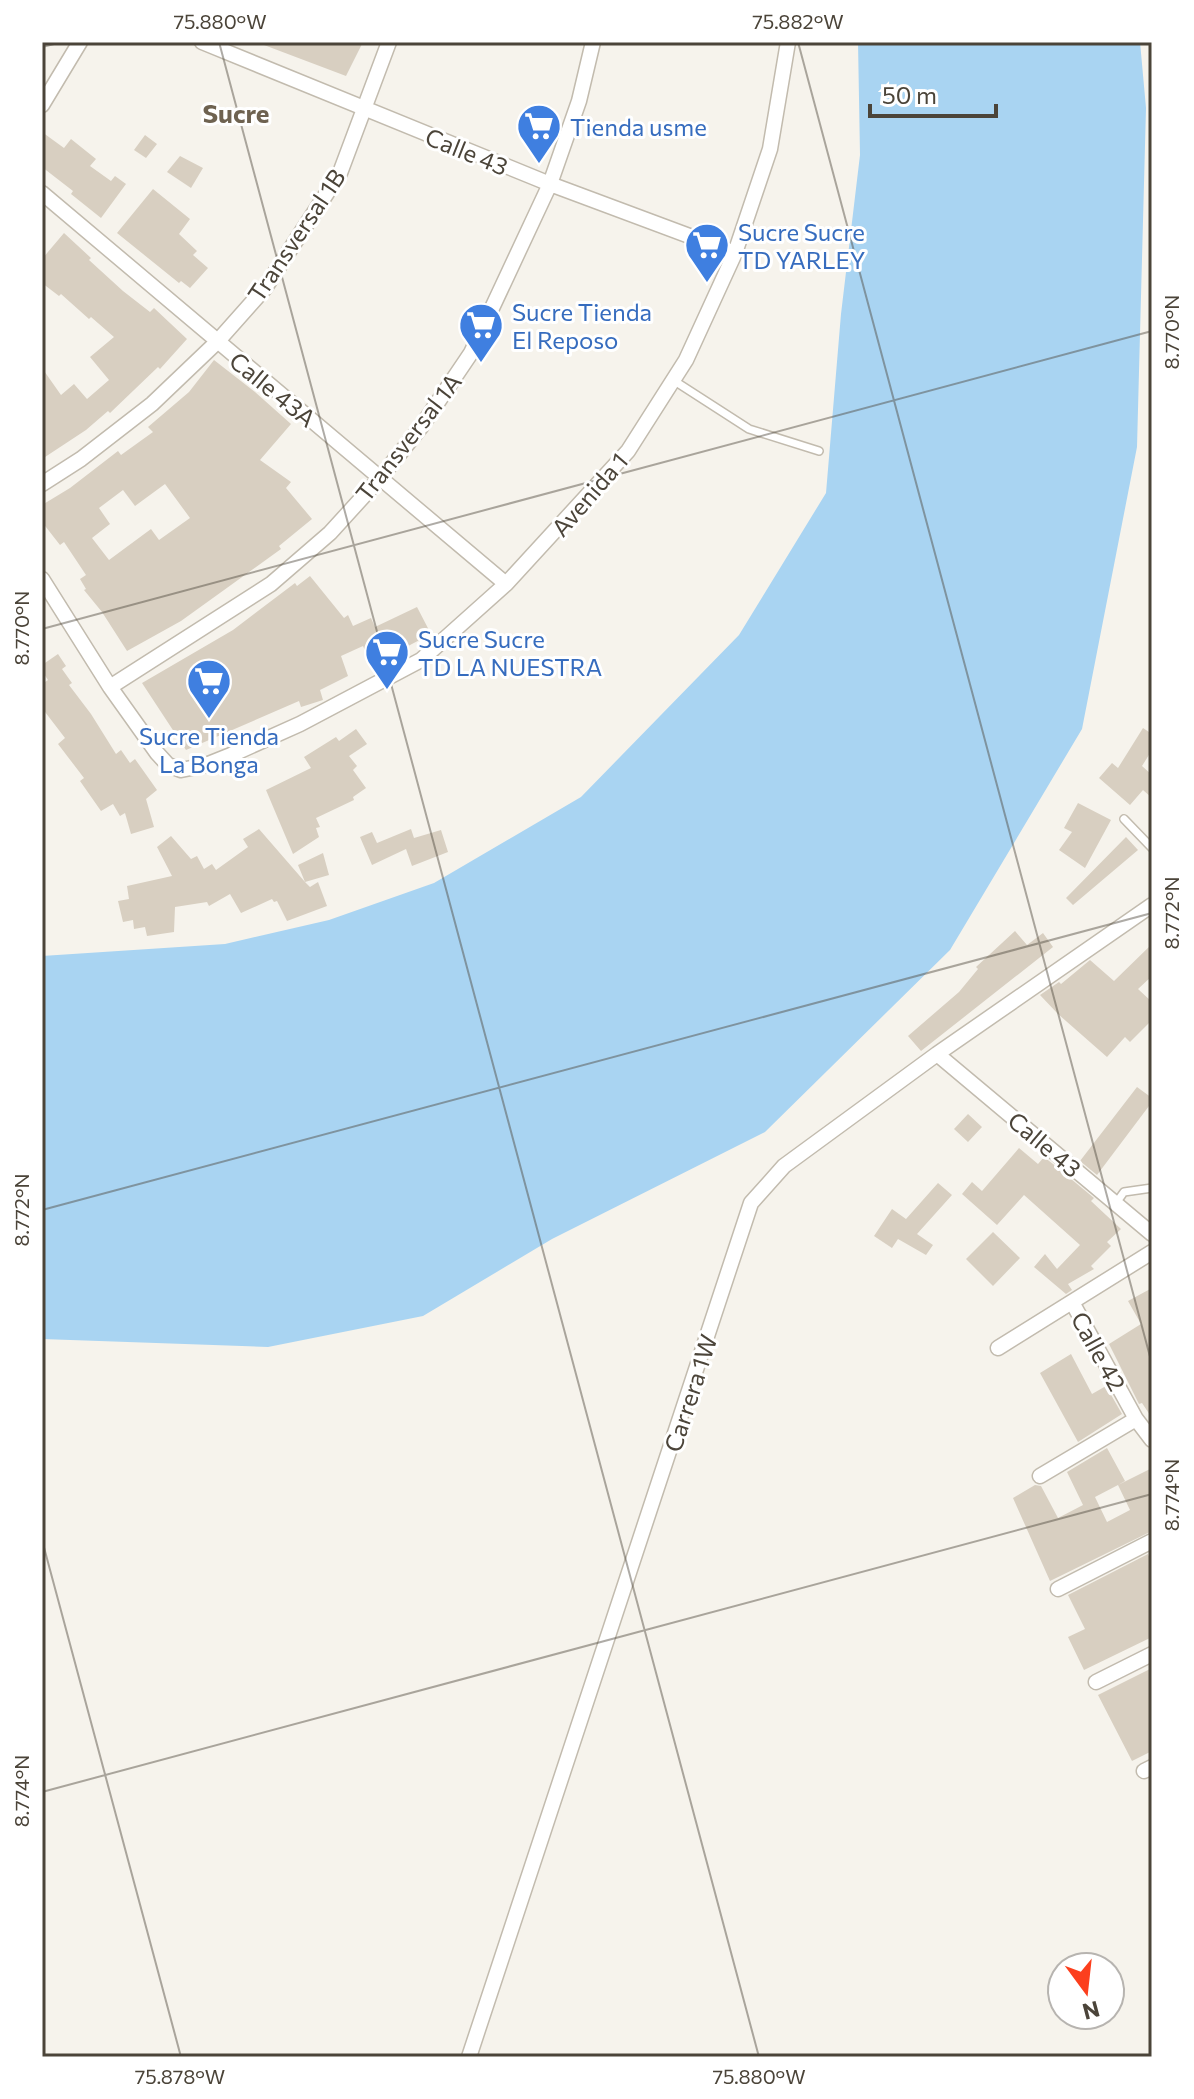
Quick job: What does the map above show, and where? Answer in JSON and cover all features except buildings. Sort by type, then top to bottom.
[{"type":"street","points":[[42,105],[80,42]]},
{"type":"street","name":"Calle 43","points":[[202,42],[550,184],[735,253]]},
{"type":"street","name":"Transversal 1B","points":[[42,484],[81,459],[152,404],[217,342],[265,288],[340,173],[389,42]]},
{"type":"street","name":"Transversal 1A","points":[[110,687],[271,584],[330,533],[421,427],[471,353],[550,184],[579,101],[593,42]]},
{"type":"street","name":"Avenida 1","points":[[110,687],[168,765],[181,770],[206,765],[286,730],[421,660],[506,584],[628,451],[686,360],[735,253],[770,149],[788,42]]},
{"type":"street","name":"Calle 43A","points":[[42,193],[506,584]]},
{"type":"street","points":[[42,579],[110,687]]},
{"type":"street","name":"Carrera 1W","points":[[469,2057],[751,1203],[784,1166],[937,1054],[1152,905]]},
{"type":"street","name":"Calle 43","points":[[937,1054],[1152,1234]]},
{"type":"street","points":[[998,1348],[1152,1252]]},
{"type":"street","name":"Calle 42","points":[[1072,1302],[1136,1419],[1152,1440]]},
{"type":"street","points":[[1040,1476],[1136,1419]]},
{"type":"street","points":[[1058,1589],[1152,1541]]},
{"type":"street","points":[[1096,1682],[1152,1654]]},
{"type":"lane","points":[[673,380],[749,429],[819,451]]},
{"type":"lane","points":[[1124,819],[1152,848]]},
{"type":"lane","points":[[1116,1203],[1124,1192],[1152,1188]]},
{"type":"water","points":[[858,42],[1140,42],[1146,108],[1137,447],[1082,729],[950,950],[765,1132],[552,1239],[423,1316],[268,1347],[42,1339],[42,956],[225,944],[329,920],[434,883],[581,797],[739,635],[826,493],[841,314],[860,155]]},
{"type":"place","name":"Tienda usme","points":[[539,165]]},
{"type":"place","name":"Sucre Sucre TD YARLEY","points":[[707,284]]},
{"type":"place","name":"Sucre Tienda El Reposo","points":[[481,364]]},
{"type":"place","name":"Sucre Sucre TD LA NUESTRA","points":[[387,691]]},
{"type":"place","name":"Sucre Tienda La Bonga","points":[[209,720]]},
{"type":"district","name":"Sucre","points":[[236,112]]}]
